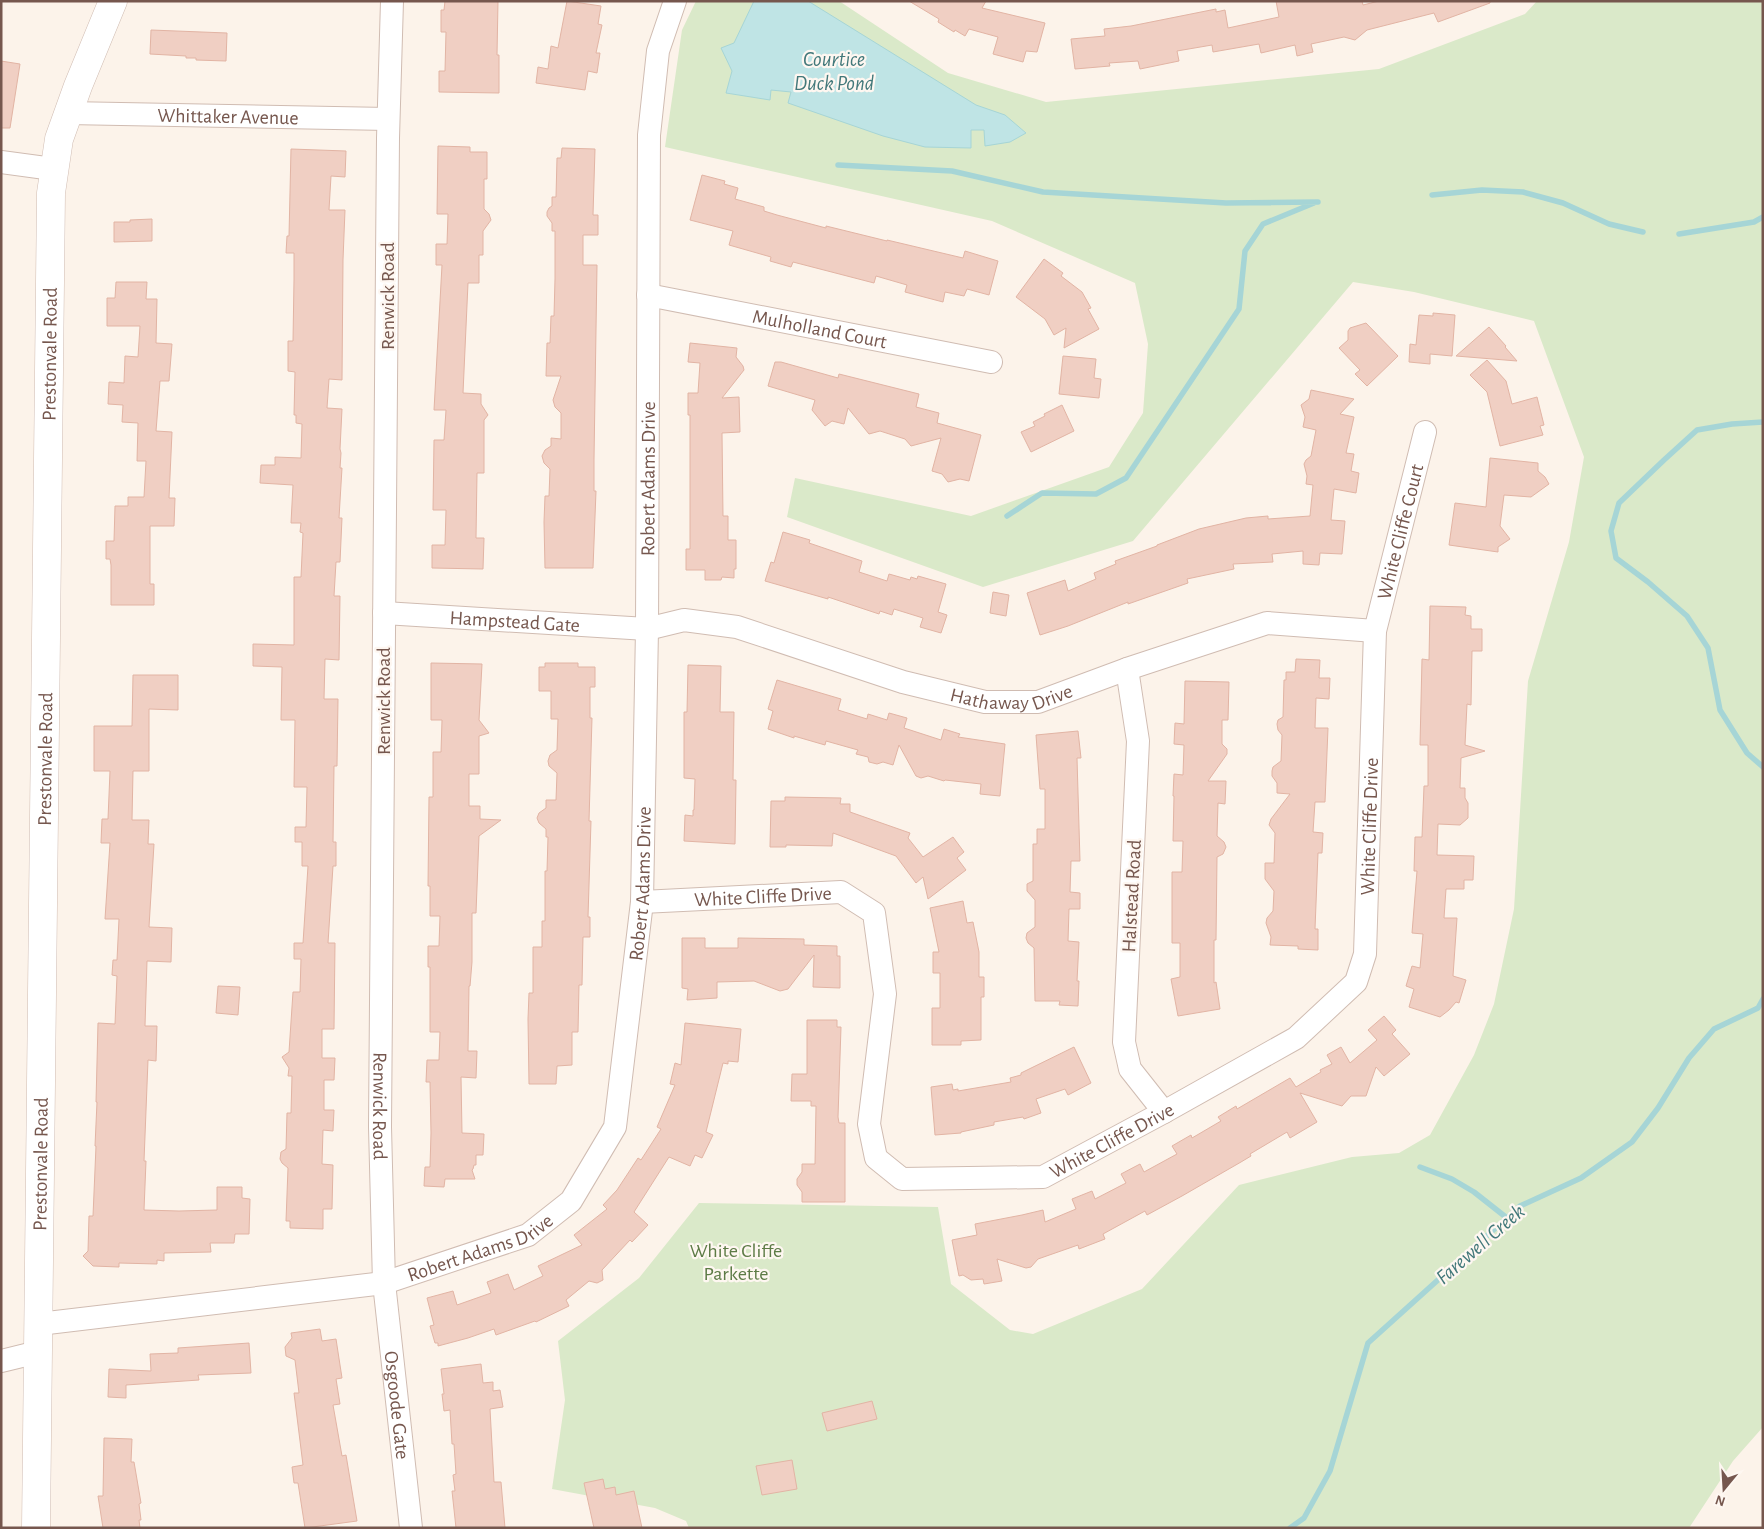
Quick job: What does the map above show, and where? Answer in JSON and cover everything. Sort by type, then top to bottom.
[{"type":"street","name":"Prestonvale Road","points":[[36,1528],[51,209],[54,169],[59,139],[113,1]]},
{"type":"street","name":"Renwick Road","points":[[384,1283],[380,1127],[388,119],[392,1]]},
{"type":"street","name":"Robert Adams Drive","points":[[39,1324],[384,1283],[528,1235],[571,1201],[615,1127],[642,902],[647,629],[649,135],[658,51],[675,1]]},
{"type":"street","name":"Whittaker Avenue","points":[[68,113],[388,119]]},
{"type":"street","points":[[1,162],[54,169]]},
{"type":"street","name":"Mulholland Court","points":[[648,295],[991,362]]},
{"type":"street","name":"White Cliffe Court","points":[[1375,631],[1425,432]]},
{"type":"street","name":"Hampstead Gate","points":[[384,613],[647,629]]},
{"type":"street","name":"Hathaway Drive","points":[[647,629],[684,620],[737,627],[903,682],[985,702],[1038,702],[1127,669],[1267,623],[1375,631]]},
{"type":"street","name":"White Cliffe Drive","points":[[642,902],[841,892],[874,913],[885,994],[870,1124],[876,1158],[902,1180],[1043,1177],[1296,1038],[1356,982],[1365,954],[1375,631]]},
{"type":"street","name":"Halstead Road","points":[[1127,669],[1138,741],[1124,1042],[1130,1069],[1164,1112]]},
{"type":"street","name":"Osgoode Gate","points":[[384,1283],[411,1528]]},
{"type":"street","points":[[1,1361],[38,1352]]},
{"type":"green space","name":"White Cliffe Parkette","points":[[696,1],[839,1],[948,73],[1046,102],[1379,69],[1525,14],[1537,1],[1763,1],[1763,1427],[1733,1461],[1689,1528],[689,1528],[686,1521],[655,1508],[552,1489],[565,1400],[558,1341],[639,1278],[699,1203],[938,1207],[951,1284],[1010,1330],[1033,1334],[1142,1289],[1239,1185],[1352,1157],[1399,1153],[1430,1135],[1474,1055],[1494,1004],[1514,909],[1528,681],[1569,542],[1584,457],[1534,321],[1414,292],[1353,282],[1133,541],[983,587],[787,517],[795,478],[971,516],[1109,467],[1143,413],[1148,344],[1135,283],[992,221],[665,147],[682,30]]},
{"type":"water","name":"Courtice Duck Pond","points":[[754,1],[808,1],[976,105],[1005,115],[1026,133],[1010,142],[985,146],[984,130],[971,130],[971,148],[925,147],[883,136],[788,103],[791,92],[771,90],[770,100],[726,93],[732,71],[721,48],[734,43]]},
{"type":"building","points":[[445,1],[498,1],[497,55],[499,55],[499,93],[439,92],[439,71],[445,71],[446,32],[441,32],[441,10],[444,10]]},
{"type":"building","points":[[567,1],[601,6],[598,24],[602,25],[596,53],[600,53],[597,73],[588,71],[585,90],[536,83],[538,67],[548,69],[551,46],[558,48]]},
{"type":"building","points":[[909,1],[986,1],[982,8],[1045,23],[1037,52],[1026,51],[1023,62],[993,54],[998,37],[969,29],[965,36],[955,30],[954,32],[938,22],[939,19]]},
{"type":"building","points":[[1276,1],[1362,1],[1363,5],[1379,1],[1490,1],[1490,3],[1438,22],[1434,13],[1367,30],[1355,40],[1344,37],[1311,44],[1313,52],[1297,56],[1295,45],[1261,53],[1259,44],[1213,52],[1212,45],[1177,51],[1179,61],[1140,69],[1138,61],[1109,63],[1110,66],[1075,69],[1071,39],[1105,36],[1104,29],[1131,26],[1216,9],[1216,12],[1225,10],[1228,28],[1279,17]]},
{"type":"building","points":[[151,30],[227,33],[226,61],[196,60],[196,58],[186,58],[186,56],[150,54]]},
{"type":"building","points":[[1,61],[20,64],[10,128],[1,128]]},
{"type":"building","points":[[438,146],[470,147],[470,152],[487,152],[487,179],[484,179],[484,209],[489,214],[491,220],[483,231],[483,255],[479,255],[479,283],[468,283],[463,393],[481,394],[481,404],[488,415],[484,420],[484,473],[477,473],[476,538],[484,538],[483,569],[432,568],[432,545],[445,545],[446,510],[433,510],[434,440],[444,440],[446,410],[434,410],[442,265],[436,265],[436,244],[447,244],[448,214],[437,214]]},
{"type":"building","points":[[562,148],[595,149],[593,215],[598,215],[598,235],[583,235],[583,265],[597,265],[594,459],[594,491],[596,491],[593,568],[545,568],[545,496],[549,496],[550,469],[544,463],[542,456],[545,450],[551,446],[551,438],[561,439],[561,413],[555,407],[553,400],[561,376],[546,376],[547,343],[550,343],[551,316],[554,316],[555,279],[555,231],[552,231],[552,223],[547,216],[547,212],[552,206],[552,197],[556,197],[557,158],[561,158]]},
{"type":"building","points":[[291,149],[346,151],[345,177],[331,176],[329,210],[345,210],[342,380],[329,379],[327,408],[342,409],[340,468],[342,468],[339,518],[342,518],[340,562],[336,562],[334,596],[340,596],[339,660],[325,659],[324,699],[338,699],[337,766],[334,766],[333,842],[336,842],[336,866],[333,866],[328,943],[335,943],[334,1029],[322,1029],[322,1058],[335,1058],[334,1080],[324,1080],[324,1110],[334,1110],[333,1131],[323,1130],[322,1164],[333,1165],[332,1209],[323,1209],[323,1229],[290,1228],[290,1221],[286,1221],[288,1168],[280,1159],[281,1152],[286,1149],[287,1113],[291,1113],[292,1076],[288,1076],[289,1068],[282,1057],[289,1052],[293,992],[300,992],[301,959],[294,959],[294,943],[303,943],[308,866],[302,866],[302,842],[295,842],[295,827],[306,827],[307,787],[294,787],[295,720],[281,720],[282,667],[253,666],[253,644],[294,645],[294,577],[301,577],[303,533],[300,532],[301,523],[291,523],[293,485],[260,483],[261,465],[275,465],[275,457],[301,458],[302,424],[296,423],[296,415],[294,415],[295,372],[288,371],[288,341],[293,341],[294,280],[294,253],[286,253],[287,236],[289,236]]},
{"type":"building","points":[[702,175],[725,181],[724,184],[738,188],[735,199],[764,207],[764,211],[777,215],[826,228],[826,226],[963,258],[965,251],[998,261],[989,295],[967,289],[964,296],[945,292],[943,302],[905,292],[907,285],[876,276],[874,283],[793,262],[791,267],[770,261],[771,257],[729,245],[733,231],[690,220]]},
{"type":"building","points":[[152,219],[152,241],[114,242],[114,222]]},
{"type":"building","points":[[1044,259],[1063,273],[1061,276],[1082,292],[1091,308],[1088,309],[1099,329],[1064,348],[1066,328],[1054,335],[1045,319],[1016,297]]},
{"type":"building","points":[[116,282],[147,282],[146,299],[157,299],[156,343],[172,344],[169,381],[160,381],[156,431],[172,432],[169,498],[175,498],[174,526],[150,526],[150,584],[154,584],[154,605],[111,605],[111,565],[110,559],[106,559],[106,541],[114,541],[115,506],[128,506],[128,497],[144,497],[146,461],[137,461],[138,423],[122,422],[123,405],[108,404],[109,382],[124,383],[125,356],[138,357],[140,326],[107,326],[107,298],[115,298]]},
{"type":"building","points":[[1433,313],[1455,315],[1452,356],[1430,354],[1430,364],[1409,362],[1410,344],[1416,345],[1419,315],[1433,316]]},
{"type":"building","points":[[1366,323],[1398,356],[1367,386],[1355,374],[1360,370],[1339,348],[1348,340],[1350,328]]},
{"type":"building","points":[[1489,327],[1506,346],[1517,361],[1456,356]]},
{"type":"building","points":[[690,343],[737,348],[736,357],[744,370],[722,398],[739,397],[740,432],[722,433],[723,516],[728,516],[728,540],[736,540],[736,569],[734,569],[734,578],[722,577],[721,580],[705,580],[705,570],[686,570],[686,549],[690,549],[690,415],[688,415],[688,393],[698,393],[700,363],[688,362]]},
{"type":"building","points":[[1063,356],[1096,359],[1094,378],[1101,379],[1099,398],[1059,394]]},
{"type":"building","points":[[1487,360],[1506,381],[1512,404],[1537,397],[1544,425],[1540,426],[1543,435],[1500,446],[1487,392],[1470,375]]},
{"type":"building","points":[[775,362],[838,378],[839,374],[919,394],[916,407],[939,413],[937,423],[981,435],[969,481],[960,479],[948,482],[942,474],[932,471],[941,438],[911,446],[905,439],[880,431],[869,434],[848,408],[844,424],[832,421],[825,426],[812,410],[815,400],[768,386]]},
{"type":"building","points":[[1311,390],[1354,399],[1340,414],[1354,417],[1346,453],[1354,454],[1351,471],[1359,473],[1356,493],[1334,489],[1331,520],[1345,521],[1342,554],[1320,553],[1319,565],[1303,564],[1303,551],[1272,554],[1273,562],[1233,564],[1234,569],[1187,579],[1188,583],[1128,604],[1128,602],[1040,635],[1027,593],[1065,580],[1068,591],[1096,579],[1094,573],[1116,564],[1115,561],[1199,529],[1246,518],[1268,516],[1268,519],[1310,516],[1313,485],[1306,484],[1307,476],[1304,464],[1311,456],[1316,430],[1303,427],[1305,417],[1301,405],[1309,399]]},
{"type":"building","points":[[1062,405],[1074,431],[1031,452],[1021,432],[1035,426],[1033,422]]},
{"type":"building","points":[[1490,458],[1538,463],[1538,471],[1549,484],[1531,497],[1504,495],[1500,526],[1510,539],[1498,547],[1498,552],[1449,545],[1455,503],[1486,507]]},
{"type":"building","points":[[783,532],[810,540],[809,543],[862,561],[859,572],[887,581],[889,574],[910,580],[911,577],[917,579],[918,576],[946,584],[938,612],[947,615],[941,633],[920,627],[923,618],[894,609],[892,615],[880,611],[879,614],[828,597],[828,599],[765,581],[771,562],[774,563]]},
{"type":"building","points":[[993,592],[1009,595],[1006,616],[990,613]]},
{"type":"building","points":[[1430,606],[1466,607],[1465,615],[1471,616],[1471,629],[1482,629],[1482,651],[1472,651],[1471,705],[1467,704],[1465,745],[1485,751],[1461,758],[1460,788],[1465,788],[1468,818],[1460,825],[1438,824],[1437,855],[1474,856],[1473,880],[1464,880],[1464,889],[1446,889],[1444,918],[1457,918],[1453,976],[1466,980],[1459,1003],[1456,1002],[1440,1017],[1409,1007],[1414,989],[1406,986],[1412,966],[1420,968],[1423,934],[1412,933],[1417,871],[1414,871],[1415,837],[1422,837],[1424,786],[1428,786],[1428,745],[1420,745],[1422,659],[1429,660]]},
{"type":"building","points":[[1296,659],[1320,660],[1319,678],[1330,678],[1329,699],[1316,698],[1315,728],[1328,728],[1325,802],[1315,802],[1313,832],[1323,833],[1322,853],[1318,853],[1315,929],[1318,929],[1318,950],[1298,949],[1298,946],[1270,945],[1271,937],[1266,923],[1267,918],[1273,911],[1274,891],[1265,879],[1265,863],[1274,863],[1275,833],[1269,825],[1271,819],[1290,794],[1277,793],[1277,783],[1272,776],[1273,767],[1281,761],[1282,735],[1278,730],[1277,724],[1278,720],[1283,717],[1286,672],[1295,672]]},
{"type":"building","points":[[431,663],[482,664],[479,720],[489,733],[479,736],[479,774],[469,774],[469,806],[480,806],[480,819],[501,820],[479,836],[476,913],[472,913],[468,1051],[477,1051],[476,1078],[461,1077],[462,1133],[484,1134],[483,1155],[476,1155],[476,1165],[474,1165],[472,1170],[475,1179],[445,1179],[444,1187],[424,1186],[425,1167],[430,1167],[431,1133],[430,1082],[426,1082],[427,1060],[439,1060],[440,1032],[430,1032],[430,967],[428,967],[428,946],[439,946],[440,916],[430,916],[430,886],[428,886],[429,797],[433,797],[433,752],[441,752],[442,720],[431,720]]},
{"type":"building","points":[[545,663],[578,663],[578,667],[595,667],[595,687],[590,687],[590,718],[592,718],[588,917],[590,917],[590,937],[583,937],[582,985],[579,985],[578,1032],[572,1032],[572,1065],[557,1066],[556,1084],[529,1084],[529,993],[533,993],[533,947],[542,947],[542,921],[545,921],[545,871],[547,871],[548,837],[546,837],[546,829],[539,823],[537,818],[539,813],[546,808],[546,800],[556,800],[557,773],[549,766],[548,761],[550,755],[557,750],[558,719],[551,719],[551,691],[539,691],[539,667],[545,667]]},
{"type":"building","points":[[688,665],[721,666],[720,712],[734,712],[733,780],[736,780],[735,844],[684,841],[685,815],[693,816],[695,779],[684,778],[684,712],[687,712]]},
{"type":"building","points":[[133,675],[178,675],[178,710],[149,709],[149,771],[133,771],[132,820],[149,820],[148,844],[154,844],[149,927],[172,928],[171,962],[147,961],[145,1026],[157,1026],[156,1061],[148,1060],[144,1210],[217,1210],[217,1187],[242,1187],[242,1198],[250,1199],[249,1234],[235,1234],[234,1243],[210,1243],[211,1252],[164,1253],[164,1261],[157,1260],[157,1264],[119,1263],[119,1267],[93,1266],[83,1256],[88,1251],[89,1216],[93,1216],[98,1023],[115,1024],[117,976],[112,975],[113,960],[117,960],[119,919],[105,919],[110,843],[101,843],[102,819],[108,819],[110,771],[94,771],[94,726],[132,726]]},
{"type":"building","points":[[777,680],[841,699],[838,710],[867,719],[868,714],[887,720],[889,713],[907,718],[904,728],[941,740],[944,729],[960,734],[958,737],[1005,744],[1000,796],[980,794],[981,784],[944,781],[928,776],[921,778],[916,776],[899,745],[893,765],[883,762],[877,764],[869,762],[868,757],[856,754],[858,750],[826,741],[825,745],[794,736],[794,738],[768,729],[773,711],[768,709]]},
{"type":"building","points":[[1185,681],[1229,682],[1228,720],[1222,720],[1222,744],[1227,749],[1227,754],[1208,781],[1226,781],[1225,804],[1218,803],[1217,836],[1224,842],[1226,847],[1223,854],[1217,857],[1214,983],[1216,982],[1220,1009],[1178,1016],[1171,979],[1180,977],[1180,943],[1172,943],[1172,872],[1182,872],[1183,841],[1173,841],[1173,796],[1174,774],[1183,775],[1184,745],[1174,744],[1175,723],[1184,724]]},
{"type":"building","points":[[1078,731],[1081,758],[1077,758],[1080,861],[1071,861],[1070,892],[1080,893],[1080,909],[1069,909],[1068,941],[1079,942],[1078,1006],[1059,1005],[1060,1001],[1035,1001],[1034,948],[1028,943],[1026,938],[1027,933],[1035,927],[1035,900],[1027,891],[1027,884],[1033,881],[1033,844],[1037,844],[1037,829],[1045,829],[1045,789],[1040,789],[1036,735]]},
{"type":"building","points":[[785,797],[841,798],[840,804],[850,804],[850,812],[910,833],[908,838],[923,857],[953,837],[964,852],[957,858],[966,870],[928,899],[923,877],[916,883],[896,856],[833,833],[832,846],[786,845],[786,847],[770,847],[771,801],[785,801]]},
{"type":"building","points":[[963,901],[967,923],[973,922],[979,952],[979,977],[984,977],[984,997],[981,997],[981,1040],[961,1041],[961,1045],[932,1045],[932,1008],[940,1008],[940,973],[933,973],[933,952],[939,952],[930,908]]},
{"type":"building","points":[[682,938],[705,938],[705,948],[738,948],[738,938],[804,939],[804,945],[837,946],[837,956],[840,956],[840,988],[813,987],[814,955],[788,989],[780,991],[754,981],[717,982],[717,998],[687,1000],[688,989],[682,988]]},
{"type":"building","points":[[218,986],[240,987],[238,1015],[216,1013]]},
{"type":"building","points":[[1384,1016],[1396,1030],[1392,1034],[1410,1054],[1384,1076],[1376,1067],[1366,1096],[1351,1096],[1342,1106],[1300,1093],[1317,1122],[1290,1138],[1287,1132],[1250,1154],[1251,1156],[1182,1196],[1147,1215],[1145,1211],[1103,1234],[1105,1239],[1079,1249],[1078,1245],[1038,1259],[1031,1267],[1026,1268],[997,1259],[1002,1281],[984,1284],[983,1279],[971,1280],[963,1275],[959,1276],[952,1240],[977,1235],[975,1224],[1043,1210],[1045,1222],[1076,1209],[1072,1199],[1092,1191],[1095,1199],[1126,1183],[1121,1174],[1140,1164],[1144,1172],[1177,1154],[1172,1146],[1191,1135],[1192,1138],[1221,1121],[1218,1117],[1236,1106],[1237,1109],[1290,1078],[1296,1087],[1321,1072],[1320,1070],[1332,1064],[1327,1055],[1341,1047],[1350,1063],[1377,1040],[1368,1030]]},
{"type":"building","points":[[807,1020],[837,1020],[837,1027],[841,1027],[838,1117],[839,1123],[845,1123],[845,1202],[802,1202],[802,1192],[797,1185],[797,1179],[802,1172],[802,1164],[815,1164],[816,1106],[811,1106],[811,1101],[791,1101],[792,1074],[807,1074]]},
{"type":"building","points":[[685,1023],[741,1029],[738,1062],[728,1061],[728,1064],[723,1063],[706,1132],[713,1135],[702,1158],[695,1155],[690,1166],[669,1157],[634,1212],[648,1225],[632,1242],[630,1240],[602,1270],[603,1280],[597,1283],[589,1281],[566,1300],[569,1306],[536,1322],[496,1335],[494,1329],[438,1346],[438,1343],[435,1343],[430,1326],[434,1325],[427,1298],[453,1291],[457,1305],[491,1293],[487,1282],[508,1274],[514,1290],[543,1276],[538,1266],[582,1245],[574,1235],[607,1209],[603,1205],[617,1190],[638,1158],[641,1160],[661,1129],[657,1127],[675,1085],[670,1084],[675,1063],[681,1065]]},
{"type":"building","points":[[1074,1047],[1091,1083],[1068,1095],[1065,1089],[1036,1099],[1041,1113],[1024,1119],[1023,1117],[994,1122],[994,1125],[961,1133],[935,1135],[931,1087],[952,1084],[953,1090],[958,1089],[958,1091],[1011,1082],[1010,1078],[1021,1075],[1021,1073]]},
{"type":"building","points":[[320,1329],[322,1341],[336,1339],[342,1378],[336,1379],[340,1404],[333,1405],[342,1456],[346,1455],[357,1521],[305,1528],[298,1483],[294,1483],[292,1467],[303,1465],[294,1393],[299,1393],[295,1360],[286,1356],[285,1347],[292,1338],[291,1333]]},
{"type":"building","points":[[249,1343],[251,1373],[198,1375],[199,1380],[126,1385],[126,1398],[108,1397],[109,1369],[151,1371],[150,1354],[178,1353],[178,1348]]},
{"type":"building","points":[[481,1364],[483,1383],[493,1382],[493,1391],[500,1390],[503,1407],[490,1409],[494,1482],[501,1482],[505,1528],[456,1528],[452,1491],[455,1491],[453,1475],[456,1474],[454,1444],[452,1444],[450,1410],[444,1411],[441,1369]]},
{"type":"building","points":[[872,1401],[877,1419],[827,1431],[822,1413]]},
{"type":"building","points":[[104,1438],[132,1439],[131,1462],[134,1462],[141,1503],[139,1504],[140,1528],[103,1528],[98,1496],[103,1496]]},
{"type":"building","points":[[792,1460],[797,1489],[762,1495],[756,1466]]},
{"type":"building","points":[[603,1479],[605,1489],[615,1487],[616,1495],[634,1491],[642,1528],[594,1528],[584,1483]]},
{"type":"waterway","points":[[838,165],[952,171],[1043,192],[1226,203],[1318,202]]},
{"type":"waterway","points":[[1432,195],[1482,190],[1523,192],[1563,203],[1609,224],[1643,232]]},
{"type":"waterway","points":[[1007,516],[1042,493],[1096,494],[1126,478],[1239,309],[1245,251],[1263,224],[1314,203]]},
{"type":"waterway","points":[[1679,234],[1754,222],[1763,217]]},
{"type":"waterway","name":"Farewell Creek","points":[[1763,422],[1732,424],[1697,430],[1619,503],[1611,531],[1616,558],[1648,582],[1687,616],[1708,648],[1720,710],[1747,753],[1763,767]]},
{"type":"waterway","name":"Farewell Creek","points":[[1290,1528],[1304,1518],[1330,1471],[1368,1343],[1520,1206],[1581,1178],[1632,1142],[1658,1108],[1689,1058],[1714,1029],[1758,1008],[1763,999]]},
{"type":"waterway","points":[[1420,1167],[1452,1179],[1474,1192],[1507,1218]]}]
